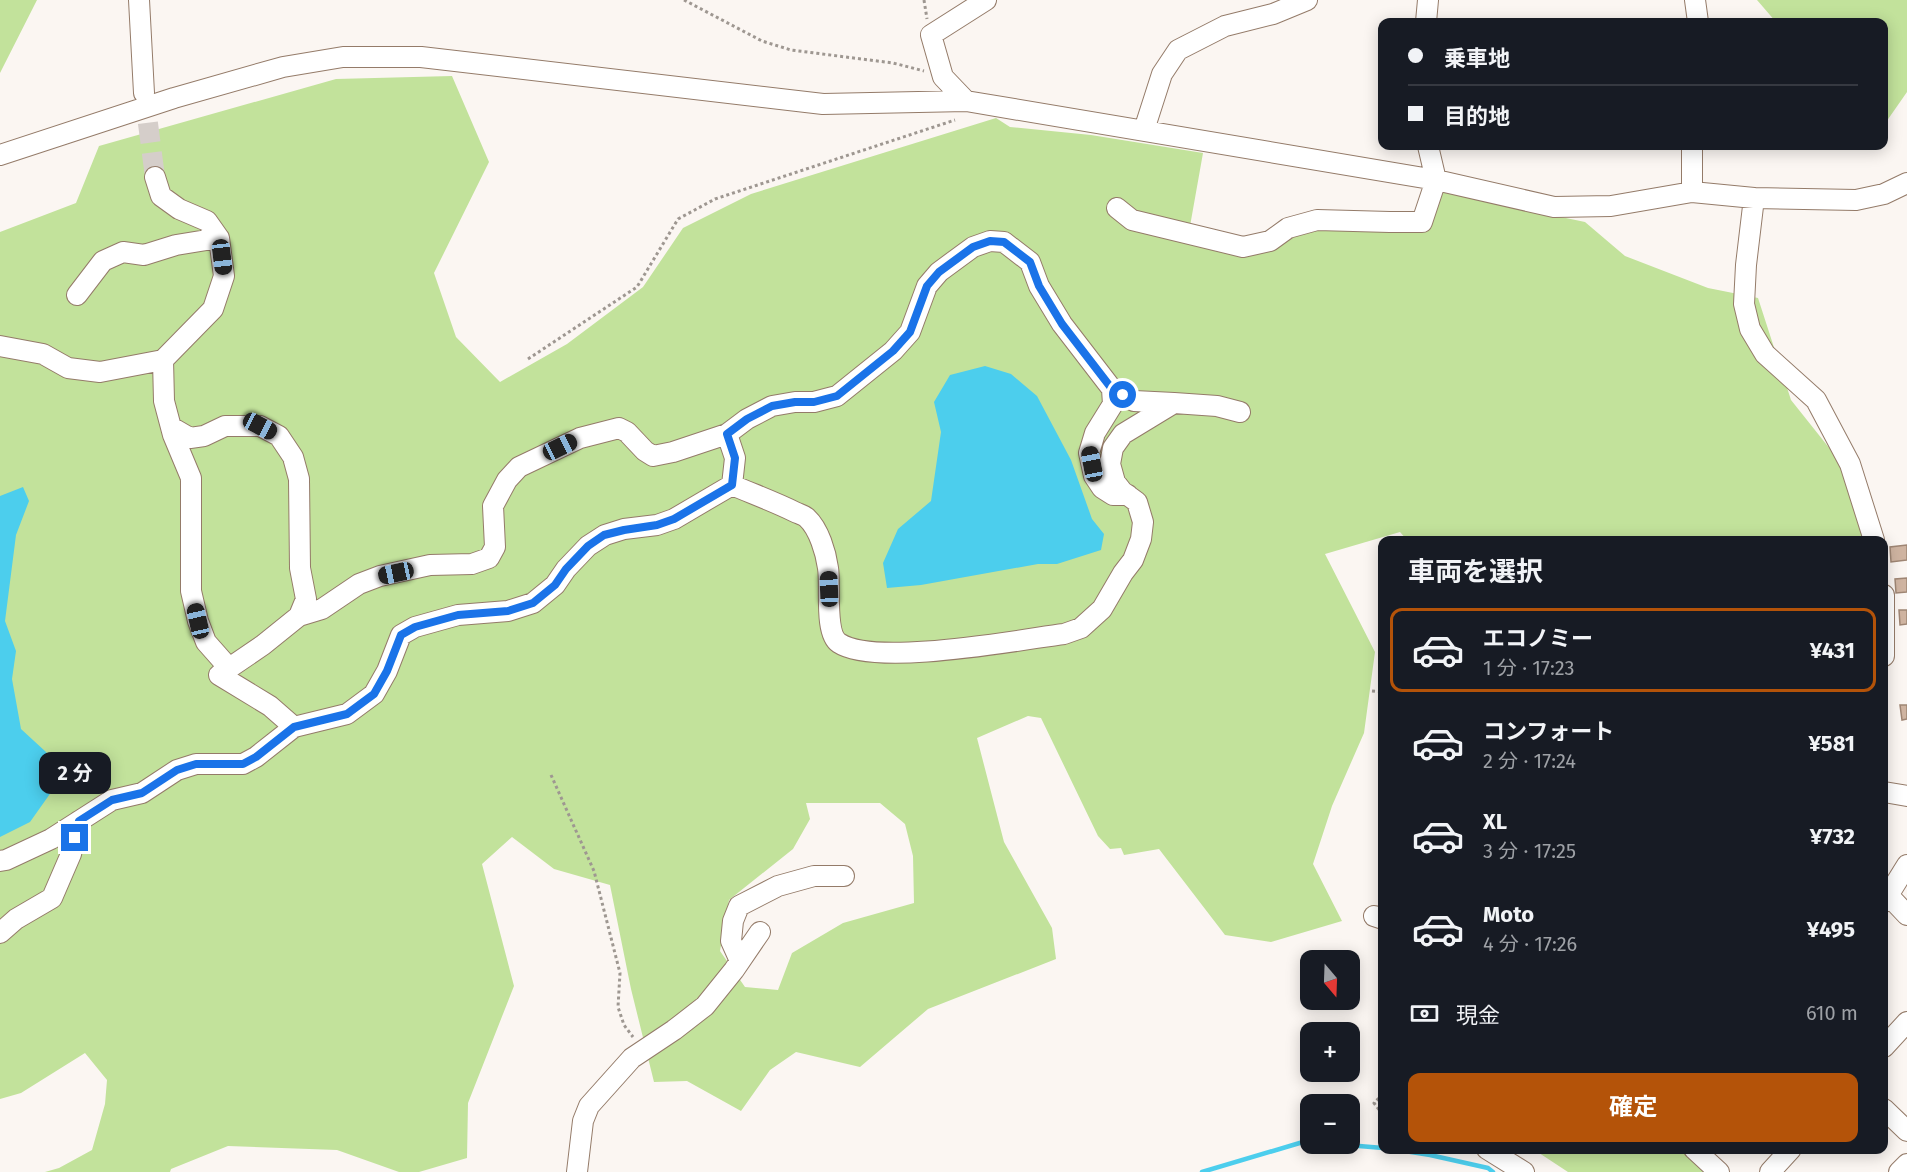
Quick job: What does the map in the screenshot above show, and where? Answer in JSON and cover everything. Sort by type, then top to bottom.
[{"type":"street","points":[[139,0],[144,93]]},
{"type":"street","points":[[963,110],[943,77],[931,35],[986,0]]},
{"type":"street","points":[[1144,130],[1162,74],[1178,50],[1225,26],[1273,14],[1307,0]]},
{"type":"street","points":[[1426,18],[1428,0]]},
{"type":"street","points":[[1695,0],[1697,18]]},
{"type":"street","points":[[0,155],[174,98],[283,67],[343,57],[421,57],[823,104],[963,110],[1144,130],[1436,180],[1554,207],[1611,206],[1692,192],[1754,198],[1856,200],[1884,194],[1907,183]]},
{"type":"street","points":[[1117,208],[1132,220],[1243,247],[1270,242],[1288,228],[1317,220],[1422,222],[1436,180],[1429,150]]},
{"type":"street","points":[[1692,150],[1692,192]]},
{"type":"street","points":[[0,346],[43,354],[68,368],[100,372],[163,360],[213,309],[224,276],[219,238],[207,221],[179,209],[162,196],[155,177]]},
{"type":"street","points":[[1754,198],[1744,304],[1750,329],[1766,354],[1816,400],[1850,464],[1873,536]]},
{"type":"street","points":[[77,295],[103,261],[123,252],[144,255],[176,245],[219,238]]},
{"type":"street","points":[[294,727],[270,706],[219,675],[263,645],[299,616],[322,609],[359,584],[380,576],[430,565],[472,564],[489,558],[495,547],[493,506],[507,480],[519,467],[580,438],[620,428],[653,456],[673,452],[727,434],[747,419],[772,406],[795,402],[814,402],[837,396],[893,351],[910,332],[927,286],[939,272],[973,247],[990,241],[1004,242],[1030,262],[1039,286],[1062,324],[1112,389],[1134,400],[1217,406],[1240,412]]},
{"type":"street","points":[[163,360],[164,401],[171,428],[191,478],[191,591],[206,642],[229,668]]},
{"type":"street","points":[[1112,389],[1113,404],[1095,433],[1089,453],[1094,476],[1102,488],[1113,495],[1128,495]]},
{"type":"street","points":[[732,485],[778,503],[807,518],[818,534],[828,568],[831,631],[837,642],[853,648],[888,654],[933,651],[1064,634],[1081,628],[1102,609],[1133,560],[1141,539],[1143,522],[1137,502],[1115,482],[1110,464],[1113,448],[1123,434],[1174,403]]},
{"type":"street","points":[[171,428],[190,438],[204,436],[225,426],[260,426],[279,436],[293,457],[299,479],[300,568],[306,599],[299,616]]},
{"type":"street","points":[[727,434],[735,458],[732,485]]},
{"type":"street","points":[[0,861],[51,839],[112,800],[142,793],[177,770],[196,764],[243,764],[256,757],[294,727],[347,714],[374,694],[387,671],[401,635],[415,627],[458,615],[508,611],[533,603],[555,585],[566,569],[588,546],[604,535],[657,525],[674,519],[732,485]]},
{"type":"street","points":[[1888,793],[1907,796]]},
{"type":"street","points":[[0,933],[16,919],[52,898],[71,854],[79,821]]},
{"type":"street","points":[[1888,896],[1907,865]]},
{"type":"street","points":[[740,961],[731,941],[733,921],[739,906],[778,885],[814,876],[844,876]]},
{"type":"street","points":[[1888,901],[1907,915]]},
{"type":"street","points":[[577,1172],[583,1121],[589,1106],[638,1054],[705,1006],[760,932]]},
{"type":"street","points":[[1888,1043],[1907,1022]]},
{"type":"street","points":[[1888,1113],[1907,1131]]},
{"type":"street","points":[[1495,1154],[1524,1172]]},
{"type":"street","points":[[1699,1154],[1719,1172]]},
{"type":"street","points":[[1770,1172],[1786,1154]]},
{"type":"street","points":[[1899,1172],[1907,1164]]},
{"type":"path","points":[[684,0],[762,41],[791,50],[893,63],[943,77]]},
{"type":"path","points":[[528,358],[637,287],[678,219],[716,199],[952,120],[963,110]]},
{"type":"path","points":[[1372,691],[1378,692]]},
{"type":"path","points":[[551,775],[594,872],[620,974],[618,1007],[638,1054]]},
{"type":"green space","points":[[0,0],[37,0],[0,73]]},
{"type":"green space","points":[[1757,0],[1907,0],[1907,92],[1888,119],[1888,18],[1773,18]]},
{"type":"green space","points":[[452,76],[489,162],[434,273],[456,337],[500,382],[567,344],[643,287],[683,228],[751,194],[996,118],[1010,127],[1091,135],[1203,153],[1187,243],[1309,233],[1319,228],[1423,227],[1436,191],[1585,222],[1625,256],[1708,288],[1758,298],[1791,400],[1842,464],[1863,536],[1404,536],[1400,532],[1378,536],[1378,538],[1325,554],[1375,652],[1364,733],[1332,806],[1313,864],[1342,921],[1271,942],[1225,935],[1159,849],[1124,855],[1121,848],[1110,849],[1098,836],[1041,718],[1028,716],[977,738],[1004,842],[1052,928],[1056,959],[928,1009],[860,1067],[796,1052],[770,1070],[741,1111],[687,1081],[654,1082],[631,989],[610,885],[554,869],[512,837],[482,864],[514,986],[468,1103],[467,1158],[419,1172],[399,1172],[337,1150],[228,1146],[171,1169],[170,1172],[45,1172],[59,1168],[92,1150],[105,1104],[107,1080],[85,1053],[21,1093],[0,1099],[0,232],[76,203],[99,146],[336,79]],"holes":[[[806,803],[880,803],[905,824],[913,856],[914,903],[843,923],[792,953],[778,990],[745,987],[720,951],[729,900],[793,849],[810,819]]]},
{"type":"green space","points":[[1541,1154],[1699,1154],[1719,1172],[1568,1172]]},
{"type":"water","points":[[985,366],[1011,374],[1037,396],[1071,460],[1092,519],[1104,534],[1101,550],[1057,564],[1038,564],[921,585],[887,588],[883,563],[898,529],[931,501],[941,432],[934,402],[950,375]]},
{"type":"water","points":[[23,487],[29,501],[16,535],[5,621],[16,651],[12,679],[21,729],[46,752],[59,768],[52,791],[30,822],[0,837],[0,496]]},
{"type":"building","points":[[1907,545],[1907,560],[1891,562],[1890,547]]},
{"type":"building","points":[[1907,578],[1907,592],[1896,593],[1895,579]]},
{"type":"building","points":[[1899,610],[1907,610],[1907,624],[1900,625]]},
{"type":"building","points":[[1900,705],[1907,705],[1907,719],[1902,720]]},
{"type":"waterway","points":[[1202,1172],[1300,1143]]},
{"type":"waterway","points":[[1360,1146],[1378,1148]]},
{"type":"waterway","points":[[1424,1154],[1488,1168],[1493,1172]]},
{"type":"tunnel","points":[[144,93],[155,177]]},
{"type":"route","points":[[75,838],[79,821],[112,800],[142,793],[177,770],[196,764],[243,764],[256,757],[294,727],[347,714],[374,694],[387,671],[401,635],[415,627],[458,615],[508,611],[533,603],[555,585],[566,569],[588,546],[604,535],[657,525],[674,519],[732,485],[735,458],[727,434],[747,419],[772,406],[795,402],[814,402],[837,396],[893,351],[910,332],[927,286],[939,272],[973,247],[990,241],[1004,242],[1030,262],[1039,286],[1062,324],[1112,389],[1123,395]]}]
